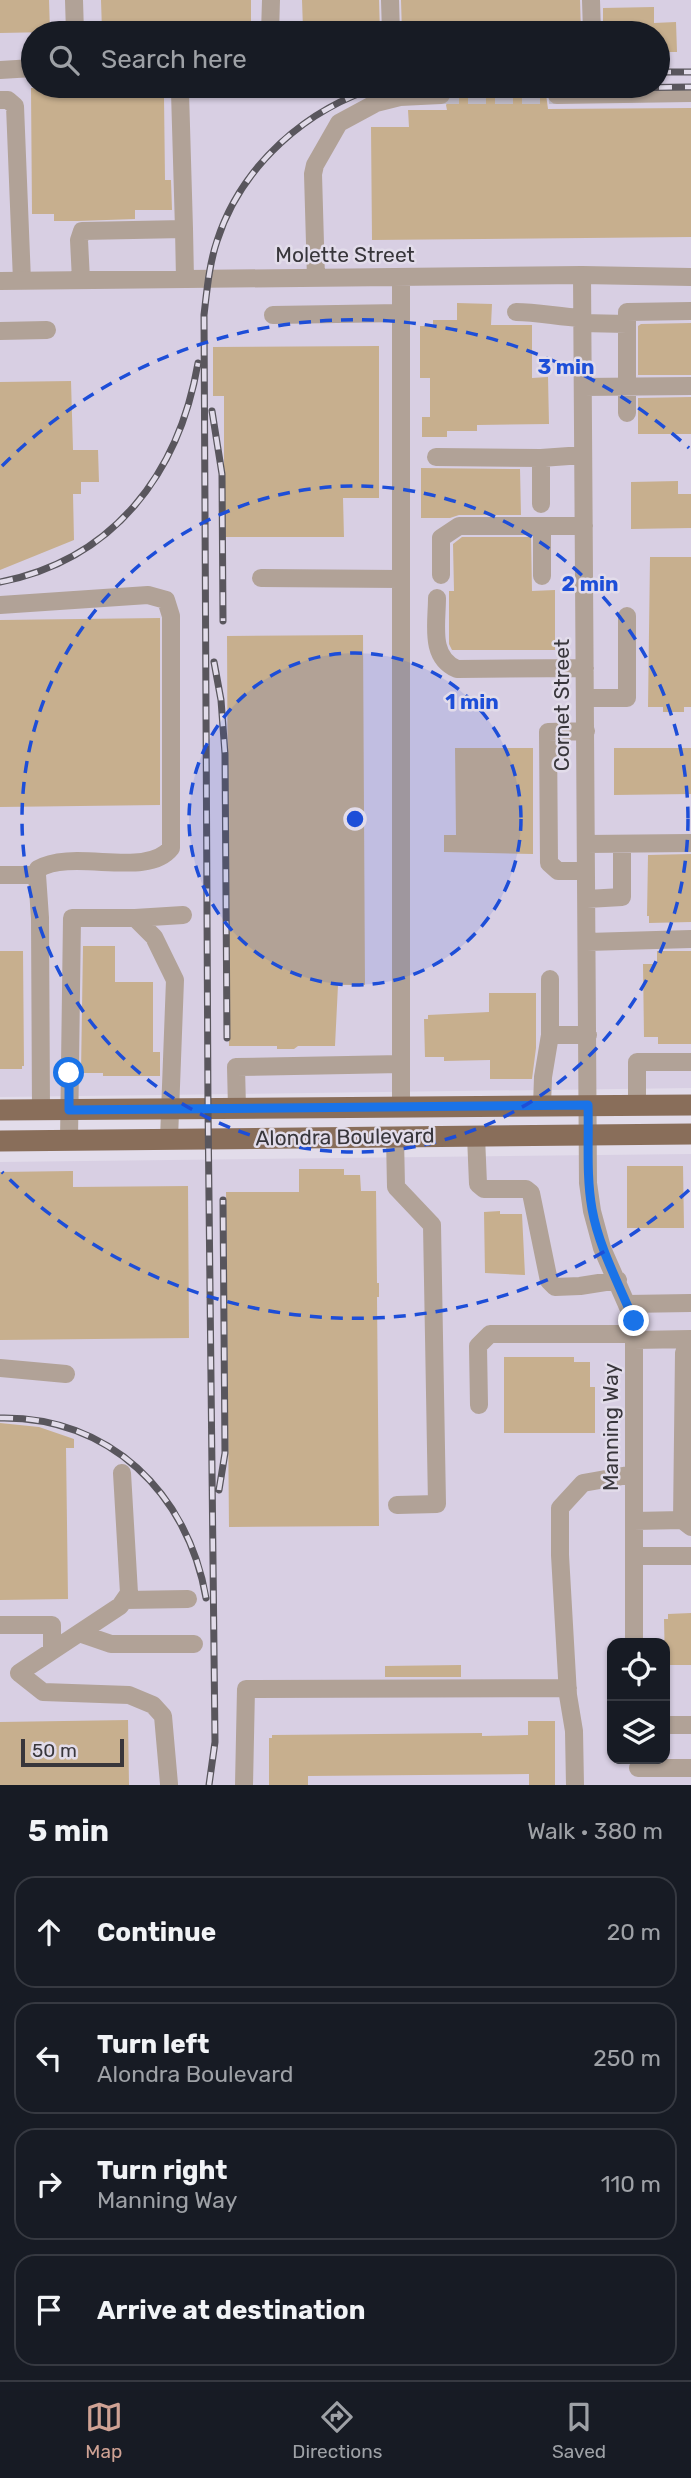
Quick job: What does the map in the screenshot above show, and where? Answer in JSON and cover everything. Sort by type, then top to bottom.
[{"type":"main road","name":"Alondra Boulevard","points":[[0,1110],[691,1105]]},
{"type":"main road","points":[[40,1140],[41,1110]]},
{"type":"main road","name":"Alondra Boulevard","points":[[0,1141],[691,1134]]},
{"type":"street","points":[[74,0],[75,21]]},
{"type":"street","points":[[270,21],[271,0]]},
{"type":"street","points":[[390,0],[391,21]]},
{"type":"street","points":[[591,0],[592,21]]},
{"type":"street","points":[[0,70],[21,69]]},
{"type":"street","points":[[670,93],[691,93]]},
{"type":"street","points":[[180,98],[185,279]]},
{"type":"street","points":[[316,278],[315,165],[339,123],[376,103],[396,98]]},
{"type":"street","points":[[0,100],[8,100],[15,106],[22,281]]},
{"type":"street","points":[[81,280],[79,240],[82,231],[184,229]]},
{"type":"street","name":"Molette Street","points":[[0,281],[582,275],[691,277]]},
{"type":"street","name":"Cornet Street","points":[[582,275],[589,1135]]},
{"type":"street","points":[[401,278],[401,1107]]},
{"type":"street","points":[[516,312],[627,324]]},
{"type":"street","points":[[627,413],[627,312],[691,312]]},
{"type":"street","points":[[273,315],[401,313]]},
{"type":"street","points":[[0,331],[47,330]]},
{"type":"street","points":[[583,387],[691,386]]},
{"type":"street","points":[[436,457],[583,455]]},
{"type":"street","points":[[541,457],[541,504]]},
{"type":"street","points":[[441,575],[441,538],[459,526],[584,526]]},
{"type":"street","points":[[542,526],[542,576]]},
{"type":"street","points":[[261,578],[400,579]]},
{"type":"street","points":[[0,605],[148,595],[166,600],[172,616],[171,848],[156,859],[130,863],[54,862],[38,869],[41,1110]]},
{"type":"street","points":[[437,598],[437,642],[446,664],[457,669],[585,668]]},
{"type":"street","points":[[585,698],[627,698],[627,616]]},
{"type":"street","points":[[586,731],[548,732],[549,863],[558,871],[586,871]]},
{"type":"street","points":[[586,844],[691,843]]},
{"type":"street","points":[[587,899],[622,897],[622,844]]},
{"type":"street","points":[[0,875],[38,880]]},
{"type":"street","points":[[69,1140],[72,918],[183,915]]},
{"type":"street","points":[[135,918],[154,937],[175,980],[169,1139]]},
{"type":"street","points":[[587,942],[691,939]]},
{"type":"street","points":[[542,1106],[543,1077],[550,1035],[550,979]]},
{"type":"street","points":[[550,1035],[588,1035]]},
{"type":"street","points":[[637,1105],[637,1062],[691,1062]]},
{"type":"street","points":[[237,1108],[236,1066],[401,1065]]},
{"type":"street","name":"Manning Way","points":[[589,1135],[588,1183],[592,1211],[603,1248],[634,1321],[634,1638]]},
{"type":"street","points":[[476,1136],[478,1184],[484,1189],[526,1189],[531,1193],[549,1281],[555,1287],[618,1280]]},
{"type":"street","points":[[395,1137],[396,1187],[432,1225],[436,1491],[436,1504],[397,1505]]},
{"type":"street","points":[[627,1304],[691,1303]]},
{"type":"street","points":[[479,1405],[478,1346],[490,1334],[691,1339],[684,1353],[686,1524],[634,1521]]},
{"type":"street","points":[[0,1368],[66,1374]]},
{"type":"street","points":[[0,1673],[19,1672],[120,1606],[125,1600],[129,1593],[122,1473]]},
{"type":"street","points":[[575,1785],[574,1731],[568,1688],[560,1555],[560,1508],[583,1483],[634,1474]]},
{"type":"street","points":[[634,1556],[691,1556]]},
{"type":"street","points":[[125,1600],[188,1599]]},
{"type":"street","points":[[0,1625],[52,1625],[52,1651]]},
{"type":"street","points":[[79,1633],[111,1644],[194,1644]]},
{"type":"street","points":[[19,1672],[43,1692],[129,1695],[153,1705],[163,1716],[169,1784]]},
{"type":"street","points":[[244,1785],[246,1689],[568,1688]]},
{"type":"street","points":[[670,1725],[691,1725]]},
{"type":"street","points":[[638,1771],[691,1768]]},
{"type":"shaded area","points":[[0,0],[691,0],[691,1088],[0,1097]]},
{"type":"shaded area","points":[[691,1154],[691,1785],[0,1785],[0,1162]]},
{"type":"building","points":[[0,0],[49,0],[50,21],[21,21],[21,33],[0,33]]},
{"type":"building","points":[[101,0],[251,0],[251,21],[102,21]]},
{"type":"building","points":[[302,0],[379,0],[380,21],[303,21]]},
{"type":"building","points":[[401,0],[580,0],[581,21],[402,21]]},
{"type":"building","points":[[654,7],[654,21],[603,21],[603,8]]},
{"type":"building","points":[[670,22],[676,22],[677,52],[670,52]]},
{"type":"building","points":[[31,98],[164,98],[165,180],[171,180],[172,210],[135,210],[135,219],[78,221],[54,221],[54,214],[32,214]]},
{"type":"building","points":[[450,98],[547,98],[548,109],[691,108],[691,237],[372,240],[371,127],[409,127],[408,110],[447,110],[446,105]]},
{"type":"building","points":[[457,303],[492,304],[491,325],[532,325],[532,378],[548,377],[549,424],[477,425],[477,431],[447,431],[447,437],[422,437],[422,417],[430,417],[430,378],[420,378],[420,326],[433,326],[433,320],[457,320]]},
{"type":"building","points":[[691,323],[691,375],[638,375],[638,326]]},
{"type":"building","points":[[379,346],[379,498],[343,498],[344,537],[224,537],[224,396],[213,396],[213,347]]},
{"type":"building","points":[[71,381],[73,450],[98,450],[99,482],[81,482],[81,494],[73,494],[74,540],[0,570],[0,382]]},
{"type":"building","points":[[691,397],[691,434],[638,434],[638,398]]},
{"type":"building","points":[[421,468],[520,469],[521,515],[421,518]]},
{"type":"building","points":[[678,481],[678,494],[691,494],[691,528],[631,529],[631,482]]},
{"type":"building","points":[[462,537],[531,537],[532,591],[555,590],[555,650],[452,650],[449,644],[449,591],[454,591],[453,544]]},
{"type":"building","points":[[650,557],[691,557],[691,707],[684,707],[684,712],[663,712],[663,707],[648,707]]},
{"type":"building","points":[[160,618],[160,805],[0,807],[0,620]]},
{"type":"building","points":[[363,635],[365,985],[338,985],[335,1046],[277,1049],[277,1046],[229,1046],[227,636]]},
{"type":"building","points":[[455,748],[533,748],[533,854],[444,852],[444,835],[456,835]]},
{"type":"building","points":[[614,748],[691,748],[691,794],[614,795]]},
{"type":"building","points":[[691,854],[691,922],[649,923],[648,855]]},
{"type":"building","points":[[83,946],[115,946],[115,982],[153,982],[153,1052],[160,1052],[160,1076],[103,1076],[103,1073],[81,1073]]},
{"type":"building","points":[[0,951],[23,951],[22,1069],[0,1069]]},
{"type":"building","points":[[657,951],[691,951],[691,1044],[658,1044],[658,1037],[644,1037],[643,964],[657,964]]},
{"type":"building","points":[[489,993],[536,993],[536,1048],[532,1079],[490,1079],[490,1060],[444,1061],[444,1057],[425,1057],[424,1019],[428,1019],[428,1015],[489,1012]]},
{"type":"building","points":[[627,1166],[683,1166],[684,1228],[627,1228]]},
{"type":"building","points":[[299,1169],[344,1169],[344,1175],[360,1175],[361,1191],[376,1191],[379,1283],[379,1526],[229,1527],[226,1192],[299,1192]]},
{"type":"building","points":[[73,1171],[73,1187],[188,1186],[189,1338],[0,1340],[0,1172]]},
{"type":"building","points":[[500,1211],[500,1214],[522,1214],[525,1275],[485,1273],[484,1212]]},
{"type":"building","points":[[504,1357],[574,1357],[574,1362],[590,1362],[590,1387],[595,1387],[595,1433],[504,1433]]},
{"type":"building","points":[[0,1423],[39,1427],[74,1439],[74,1448],[66,1448],[68,1599],[0,1600]]},
{"type":"building","points":[[691,1613],[691,1665],[670,1665],[670,1638],[664,1638],[664,1619],[668,1619],[668,1614]]},
{"type":"building","points":[[461,1665],[461,1677],[385,1677],[385,1666]]},
{"type":"building","points":[[128,1720],[129,1785],[0,1785],[0,1722]]},
{"type":"building","points":[[528,1721],[555,1721],[555,1785],[529,1785],[529,1774],[308,1776],[308,1785],[269,1785],[269,1738],[272,1738],[272,1735],[528,1735]]},
{"type":"railway","points":[[670,72],[691,72]]},
{"type":"railway","points":[[670,87],[691,87]]},
{"type":"railway","points":[[209,1785],[215,1742],[208,1108],[204,315],[210,268],[217,241],[242,188],[280,143],[303,124],[350,98]]},
{"type":"railway","points":[[0,582],[40,571],[76,554],[108,532],[135,506],[157,475],[175,441],[189,403],[198,363]]},
{"type":"railway","points":[[212,411],[222,474],[223,621]]},
{"type":"railway","points":[[214,662],[221,700],[225,754],[227,1038]]},
{"type":"railway","points":[[219,1490],[225,1453],[223,1200]]},
{"type":"railway","points":[[0,1418],[39,1421],[76,1431],[108,1446],[137,1468],[162,1494],[182,1525],[196,1560],[206,1598]]},
{"type":"route","points":[[69,1073],[69,1110],[588,1105],[588,1183],[592,1211],[603,1248],[634,1321]]}]
